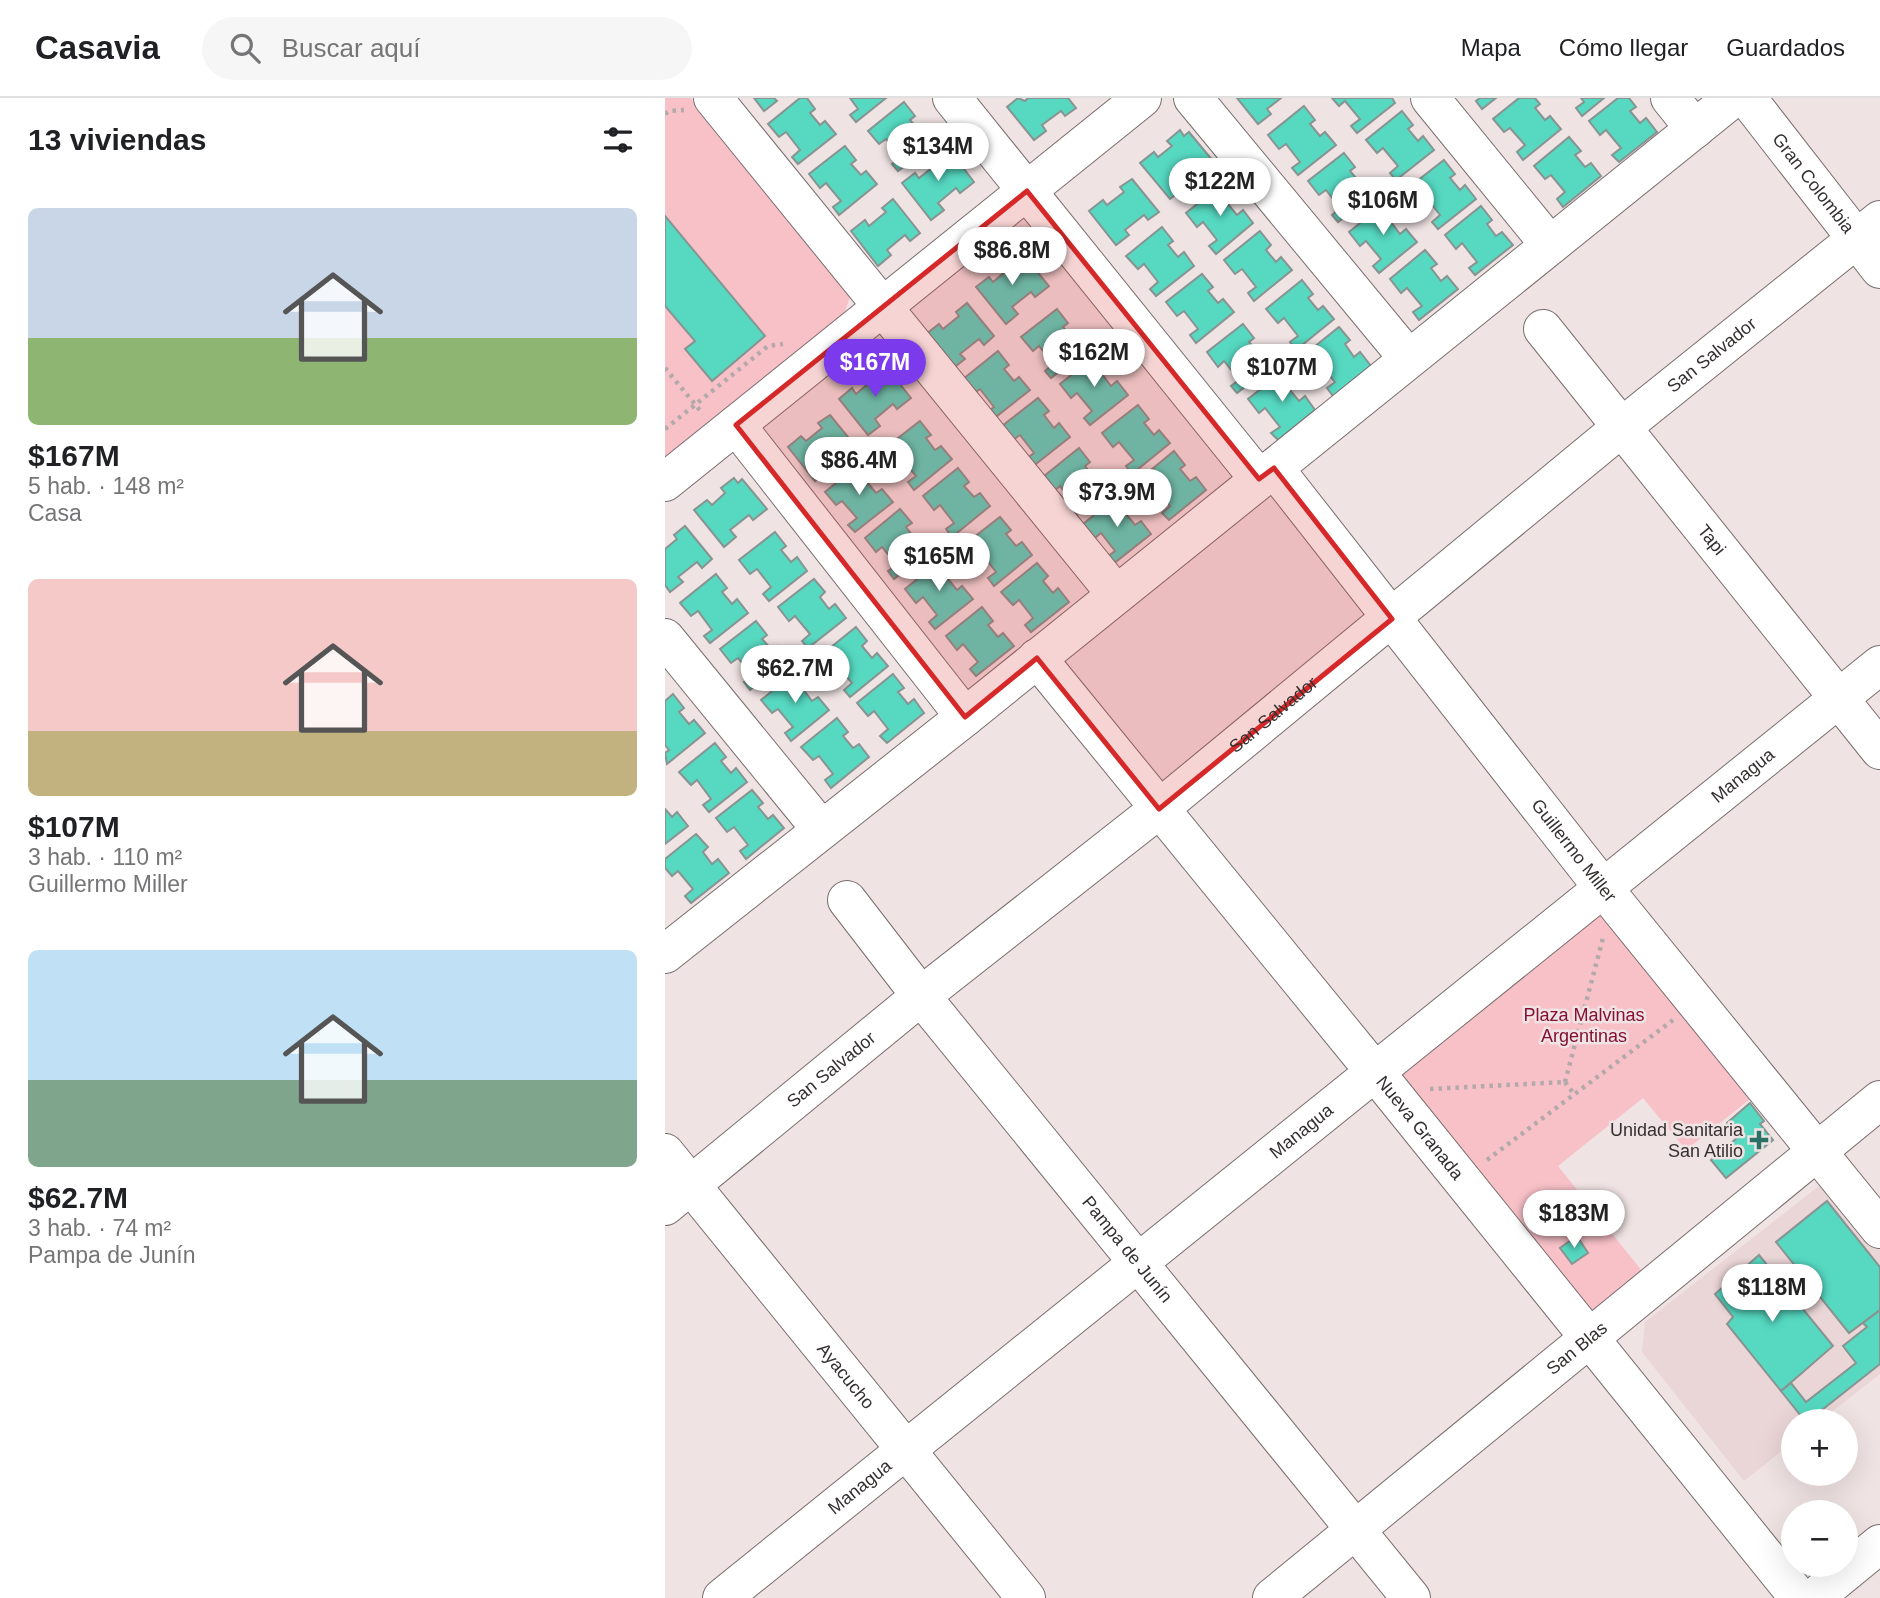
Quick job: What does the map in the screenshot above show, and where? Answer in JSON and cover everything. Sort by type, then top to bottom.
[{"type":"street","name":"Guillermo Miller","points":[[952,98],[1266,474],[1392,619],[1608,894],[1880,1229]]},
{"type":"street","points":[[665,482],[1142,98]]},
{"type":"street","points":[[1193,98],[1408,358]]},
{"type":"street","points":[[1430,98],[1550,245]]},
{"type":"street","points":[[1669,98],[1695,129]]},
{"type":"street","points":[[671,936],[821,829],[965,717],[1733,98]]},
{"type":"street","name":"Gran Colombia","points":[[1747,98],[1868,229],[1880,268]]},
{"type":"street","points":[[699,104],[883,308],[1117,594]]},
{"type":"street","name":"San Salvador","points":[[678,1196],[921,996],[1159,809],[1622,427],[1868,229]]},
{"type":"street","name":"Tapi","points":[[1543,328],[1880,750]]},
{"type":"street","points":[[728,431],[965,717]]},
{"type":"street","points":[[665,638],[821,829]]},
{"type":"street","name":"Nueva Granada","points":[[1037,659],[1383,1082],[1798,1598]]},
{"type":"street","name":"Managua","points":[[722,1598],[1140,1262],[1383,1082],[1880,665]]},
{"type":"street","name":"Pampa de Junín","points":[[847,900],[921,996],[1411,1598]]},
{"type":"street","name":"San Blas","points":[[1272,1598],[1880,1100]]},
{"type":"street","name":"Ayacucho","points":[[665,1153],[678,1196],[907,1451],[1026,1598]]},
{"type":"street","points":[[1814,1598],[1880,1544]]},
{"type":"path","points":[[665,114],[699,104]]},
{"type":"path","points":[[665,429],[768,346],[793,342]]},
{"type":"path","points":[[665,368],[696,406],[728,431]]},
{"type":"path","points":[[1574,1094],[1565,1082],[1608,894]]},
{"type":"path","points":[[1461,1180],[1696,1003]]},
{"type":"path","points":[[1383,1082],[1565,1082]]},
{"type":"highlighted area","points":[[1027,191],[1259,479],[1274,468],[1392,619],[1159,809],[1037,658],[965,717],[736,425]]},
{"type":"shaded area","points":[[1828,1179],[1880,1245],[1880,1374],[1835,1409],[1781,1409],[1781,1451],[1744,1481],[1642,1352],[1645,1322]]},
{"type":"green space","points":[[665,98],[691,98],[850,297],[844,314],[665,459]]},
{"type":"green space","name":"Plaza Malvinas Argentinas","points":[[1604,889],[1764,1088],[1686,1150],[1643,1098],[1558,1166],[1654,1286],[1589,1338],[1375,1072]]},
{"type":"building","points":[[754,98],[774,98],[777,101],[764,111]]},
{"type":"building","points":[[800,98],[807,98],[815,109],[810,113],[820,125],[825,121],[836,134],[798,164],[792,157],[800,150],[786,132],[779,137],[768,124]]},
{"type":"building","points":[[850,98],[886,98],[856,122],[850,115],[858,109]]},
{"type":"building","points":[[1018,98],[1025,101],[1028,98],[1068,98],[1076,108],[1065,116],[1061,111],[1042,125],[1046,131],[1034,140],[1007,107]]},
{"type":"building","points":[[1237,98],[1281,98],[1267,109],[1271,114],[1258,124]]},
{"type":"building","points":[[1332,98],[1392,98],[1395,103],[1357,133],[1351,126],[1360,119],[1345,101],[1339,106]]},
{"type":"building","points":[[1480,98],[1496,98],[1482,109],[1476,101]]},
{"type":"building","points":[[1519,98],[1535,98],[1540,104],[1535,108],[1545,120],[1550,116],[1561,129],[1523,160],[1517,152],[1525,145],[1510,128],[1504,132],[1493,119]]},
{"type":"building","points":[[1581,98],[1604,98],[1582,116],[1576,108],[1584,102]]},
{"type":"building","points":[[1618,98],[1629,98],[1636,107],[1630,111],[1640,123],[1646,118],[1657,132],[1619,162],[1612,155],[1621,148],[1606,130],[1600,135],[1589,121]]},
{"type":"building","points":[[904,102],[915,116],[910,120],[920,132],[925,127],[936,141],[898,171],[892,164],[900,157],[886,139],[879,144],[868,131]]},
{"type":"building","points":[[1304,106],[1315,120],[1310,124],[1320,136],[1325,132],[1336,145],[1298,175],[1292,168],[1300,162],[1286,144],[1279,149],[1268,135]]},
{"type":"building","points":[[1402,111],[1413,125],[1408,129],[1418,141],[1423,136],[1434,150],[1396,180],[1390,173],[1398,166],[1383,148],[1377,153],[1366,140]]},
{"type":"building","points":[[1180,130],[1184,136],[1189,132],[1213,161],[1199,173],[1195,168],[1176,183],[1182,190],[1170,199],[1140,163],[1154,152],[1158,157],[1172,146],[1167,141]]},
{"type":"building","points":[[1569,137],[1581,151],[1575,155],[1585,167],[1591,163],[1601,176],[1563,207],[1557,199],[1565,192],[1551,175],[1545,179],[1534,166]]},
{"type":"building","points":[[845,146],[856,160],[851,164],[861,175],[866,171],[877,184],[839,215],[833,207],[841,201],[826,183],[820,188],[809,174]]},
{"type":"building","points":[[942,151],[946,156],[951,152],[974,182],[960,193],[956,188],[938,203],[944,210],[931,220],[902,183],[915,173],[919,178],[933,167],[929,161]]},
{"type":"building","points":[[1344,153],[1355,167],[1350,171],[1360,183],[1365,179],[1376,192],[1338,222],[1332,215],[1340,208],[1326,190],[1319,195],[1308,181]]},
{"type":"building","points":[[1444,160],[1455,174],[1450,178],[1460,190],[1465,185],[1476,199],[1438,229],[1432,222],[1440,215],[1426,197],[1419,202],[1408,188]]},
{"type":"building","points":[[1132,179],[1159,212],[1148,220],[1144,215],[1125,230],[1129,235],[1116,245],[1089,211],[1103,200],[1107,205],[1124,192],[1120,187]]},
{"type":"building","points":[[1221,185],[1232,199],[1227,203],[1237,215],[1243,210],[1253,223],[1216,254],[1209,246],[1217,240],[1203,222],[1197,227],[1186,213]]},
{"type":"building","points":[[893,199],[920,233],[910,241],[905,235],[887,250],[891,255],[878,266],[851,231],[865,220],[869,226],[886,212],[882,208]]},
{"type":"building","points":[[1385,203],[1396,217],[1391,222],[1400,234],[1406,229],[1417,242],[1379,273],[1373,266],[1381,259],[1366,241],[1360,246],[1349,232]]},
{"type":"building","points":[[1481,206],[1492,220],[1487,224],[1496,236],[1502,232],[1513,245],[1475,275],[1469,268],[1477,262],[1462,243],[1456,249],[1445,235]]},
{"type":"building","points":[[665,216],[765,336],[712,381],[685,349],[695,341],[665,306]]},
{"type":"building","points":[[1162,227],[1173,241],[1168,245],[1178,257],[1184,252],[1194,266],[1156,296],[1150,289],[1158,282],[1144,264],[1138,269],[1126,256]]},
{"type":"building","points":[[1260,231],[1271,245],[1266,250],[1276,262],[1281,257],[1292,270],[1254,301],[1248,293],[1256,287],[1242,269],[1235,274],[1224,260]]},
{"type":"building","points":[[1425,250],[1437,264],[1431,268],[1441,281],[1447,276],[1458,289],[1419,320],[1413,312],[1422,306],[1407,288],[1401,293],[1390,279]]},
{"type":"building","points":[[1016,255],[1020,260],[1024,256],[1049,286],[1035,297],[1031,292],[1012,307],[1018,314],[1006,324],[976,287],[989,277],[993,282],[1007,270],[1003,265]]},
{"type":"building","points":[[1202,274],[1213,287],[1208,291],[1218,303],[1223,299],[1234,312],[1196,343],[1190,335],[1198,329],[1184,311],[1177,316],[1166,302]]},
{"type":"building","points":[[1302,280],[1313,294],[1308,298],[1318,310],[1323,306],[1334,319],[1296,350],[1290,342],[1298,336],[1284,318],[1278,323],[1266,309]]},
{"type":"building","points":[[967,303],[994,336],[984,345],[979,339],[960,354],[965,359],[952,369],[925,335],[939,324],[943,329],[959,316],[956,312]]},
{"type":"building","points":[[1057,309],[1068,323],[1063,327],[1073,339],[1079,334],[1089,348],[1051,378],[1045,371],[1053,364],[1039,346],[1033,351],[1021,337]]},
{"type":"building","points":[[1243,324],[1254,338],[1249,342],[1259,354],[1264,350],[1275,363],[1237,393],[1231,386],[1239,380],[1224,361],[1218,367],[1207,352]]},
{"type":"building","points":[[1339,327],[1350,340],[1345,344],[1354,357],[1360,352],[1371,366],[1333,396],[1327,388],[1335,382],[1320,364],[1314,369],[1303,356]]},
{"type":"building","points":[[998,351],[1009,365],[1004,369],[1014,381],[1019,377],[1030,390],[992,420],[986,413],[994,407],[980,389],[973,394],[962,380]]},
{"type":"building","points":[[1096,356],[1107,370],[1102,374],[1111,386],[1117,381],[1128,395],[1090,425],[1084,418],[1092,411],[1077,393],[1071,398],[1060,384]]},
{"type":"building","points":[[878,367],[883,372],[887,368],[911,398],[897,409],[893,404],[875,419],[880,426],[868,435],[839,399],[852,388],[856,394],[870,382],[866,377]]},
{"type":"building","points":[[1284,371],[1295,385],[1289,389],[1299,401],[1305,396],[1315,410],[1278,440],[1271,433],[1280,427],[1265,408],[1259,413],[1248,399]]},
{"type":"building","points":[[1038,398],[1049,411],[1044,415],[1054,428],[1059,423],[1070,437],[1032,467],[1026,459],[1034,453],[1020,435],[1013,440],[1002,426]]},
{"type":"building","points":[[1138,405],[1149,419],[1144,423],[1154,435],[1159,430],[1170,443],[1132,474],[1126,466],[1134,460],[1119,442],[1113,447],[1102,433]]},
{"type":"building","points":[[830,415],[857,448],[846,457],[842,451],[823,466],[827,471],[815,481],[788,447],[801,436],[806,441],[822,428],[818,423]]},
{"type":"building","points":[[920,421],[931,435],[926,438],[935,450],[941,446],[952,459],[914,490],[908,482],[916,476],[901,458],[895,463],[884,449]]},
{"type":"building","points":[[1079,448],[1090,462],[1085,466],[1094,478],[1100,474],[1111,487],[1073,517],[1067,510],[1075,504],[1060,486],[1054,491],[1043,477]]},
{"type":"building","points":[[1174,451],[1185,465],[1180,469],[1190,481],[1196,477],[1206,490],[1169,520],[1162,513],[1170,506],[1156,488],[1150,493],[1139,480]]},
{"type":"building","points":[[861,463],[872,477],[866,481],[876,493],[882,489],[893,502],[855,532],[848,525],[857,518],[842,501],[836,505],[825,492]]},
{"type":"building","points":[[958,468],[969,482],[964,486],[974,497],[980,493],[990,506],[952,537],[946,529],[954,523],[940,505],[934,510],[923,496]]},
{"type":"building","points":[[734,478],[738,483],[742,479],[767,509],[753,520],[749,515],[730,530],[736,537],[724,547],[694,510],[707,500],[712,505],[725,493],[721,488]]},
{"type":"building","points":[[1119,495],[1130,509],[1125,513],[1135,525],[1141,521],[1151,534],[1113,564],[1107,557],[1115,551],[1101,533],[1095,538],[1083,524]]},
{"type":"building","points":[[900,509],[912,523],[906,527],[916,540],[922,535],[933,548],[894,579],[888,571],[897,565],[882,547],[876,552],[865,538]]},
{"type":"building","points":[[1000,517],[1011,530],[1006,534],[1016,546],[1022,542],[1032,555],[994,586],[988,578],[996,572],[982,554],[976,559],[964,545]]},
{"type":"building","points":[[685,526],[712,559],[702,568],[697,562],[678,577],[683,582],[670,592],[665,585],[665,549],[677,539],[674,535]]},
{"type":"building","points":[[775,532],[786,546],[781,550],[791,562],[797,557],[807,571],[769,601],[763,594],[771,587],[757,569],[750,574],[739,560]]},
{"type":"building","points":[[941,560],[952,574],[947,578],[957,590],[962,586],[973,599],[935,629],[929,622],[937,615],[923,597],[916,603],[905,589]]},
{"type":"building","points":[[1037,563],[1048,576],[1043,581],[1053,593],[1058,588],[1069,602],[1031,632],[1025,625],[1033,618],[1019,600],[1013,605],[1001,592]]},
{"type":"building","points":[[716,574],[727,588],[722,592],[732,604],[737,599],[748,613],[710,643],[704,636],[712,630],[698,611],[691,616],[680,603]]},
{"type":"building","points":[[814,579],[825,592],[820,597],[829,609],[835,604],[846,618],[808,648],[802,641],[810,634],[795,616],[789,621],[778,607]]},
{"type":"building","points":[[982,607],[993,621],[988,625],[998,637],[1003,633],[1014,646],[976,676],[970,669],[978,662],[963,644],[957,650],[946,636]]},
{"type":"building","points":[[756,621],[767,635],[762,639],[772,650],[777,646],[788,659],[750,690],[744,682],[752,676],[738,658],[731,663],[720,649]]},
{"type":"building","points":[[856,627],[867,641],[862,646],[872,658],[877,653],[888,666],[850,697],[844,690],[852,683],[837,665],[831,670],[820,656]]},
{"type":"building","points":[[797,671],[808,685],[803,689],[812,701],[818,697],[829,710],[791,741],[785,733],[793,727],[778,709],[772,713],[761,700]]},
{"type":"building","points":[[893,674],[904,688],[898,692],[908,704],[914,699],[924,713],[887,743],[880,736],[888,729],[874,711],[868,716],[857,703]]},
{"type":"building","points":[[673,694],[684,708],[679,712],[689,724],[694,720],[705,733],[667,764],[665,753],[669,750],[665,745],[665,701]]},
{"type":"building","points":[[837,718],[848,732],[843,736],[853,748],[859,744],[869,757],[831,788],[825,780],[833,774],[819,756],[813,760],[801,747]]},
{"type":"building","points":[[715,743],[726,757],[721,761],[731,773],[736,768],[747,782],[709,812],[703,805],[711,799],[697,780],[691,785],[679,772]]},
{"type":"building","points":[[752,790],[763,803],[758,807],[768,819],[773,815],[784,828],[746,859],[740,851],[748,845],[734,827],[727,832],[716,818]]},
{"type":"building","points":[[665,809],[672,817],[677,812],[688,826],[665,844]]},
{"type":"building","points":[[696,834],[708,847],[703,852],[712,864],[718,859],[729,873],[691,903],[685,896],[693,889],[678,871],[672,876],[665,868],[665,859]]},
{"type":"building","points":[[1750,1103],[1764,1121],[1760,1124],[1773,1140],[1726,1178],[1711,1160],[1738,1137],[1727,1123]]},
{"type":"building","points":[[1827,1201],[1880,1267],[1880,1310],[1849,1333],[1776,1242]]},
{"type":"building","points":[[1577,1236],[1588,1253],[1572,1264],[1560,1248]]},
{"type":"building","points":[[1759,1255],[1833,1346],[1781,1391],[1727,1324],[1733,1317],[1715,1294]]},
{"type":"building","points":[[1880,1310],[1880,1364],[1823,1409],[1795,1409],[1781,1391],[1791,1383],[1806,1402],[1856,1363],[1843,1346],[1867,1327],[1863,1323]]},
{"type":"place","name":"Unidad Sanitaria San Atilio","points":[[1759,1140]]}]
